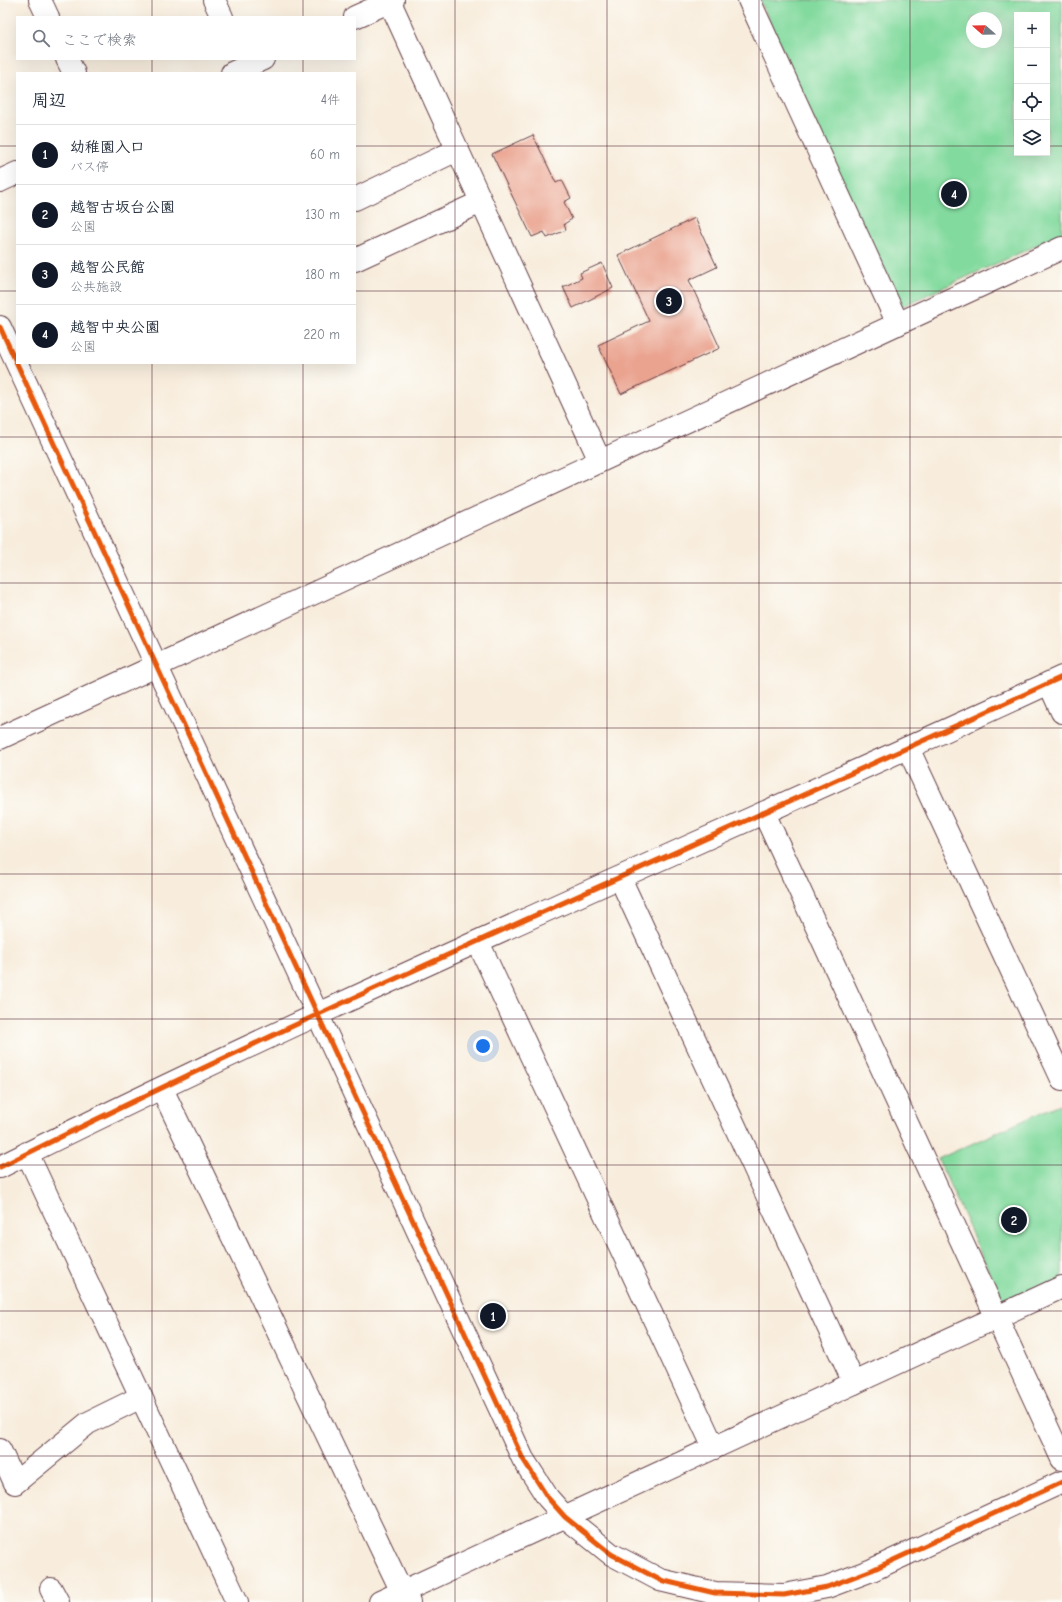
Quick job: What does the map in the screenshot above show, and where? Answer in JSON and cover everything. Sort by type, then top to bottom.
[{"type":"street","points":[[40,0],[48,16]]},
{"type":"street","points":[[214,0],[222,16]]},
{"type":"street","points":[[356,17],[390,0],[600,462]]},
{"type":"street","points":[[749,0],[898,324]]},
{"type":"street","points":[[68,60],[74,72]]},
{"type":"street","points":[[356,199],[457,150]]},
{"type":"street","points":[[0,181],[16,173]]},
{"type":"street","points":[[356,260],[481,202]]},
{"type":"street","points":[[0,738],[1062,248]]},
{"type":"street","points":[[0,327],[16,362]]},
{"type":"street","points":[[17,364],[523,1459],[548,1498],[565,1516],[611,1554],[660,1580],[715,1593],[784,1595],[827,1587],[872,1570],[1062,1482]]},
{"type":"street","points":[[0,1167],[317,1015],[1055,680],[1062,712]]},
{"type":"street","points":[[908,748],[1062,1079]]},
{"type":"street","points":[[764,813],[1062,1459]]},
{"type":"street","points":[[620,878],[854,1383]]},
{"type":"street","points":[[478,942],[714,1448]]},
{"type":"street","points":[[162,1088],[405,1597]]},
{"type":"street","points":[[27,1153],[237,1602]]},
{"type":"street","points":[[380,1602],[405,1597],[565,1516],[1062,1287]]},
{"type":"street","points":[[0,1450],[14,1483],[88,1423],[141,1397]]},
{"type":"green space","points":[[760,0],[1062,0],[1062,234],[898,308]]},
{"type":"green space","points":[[1060,1104],[1062,1110],[1062,1280],[1005,1307],[938,1159]]},
{"type":"building","points":[[533,135],[556,183],[562,180],[571,198],[564,202],[572,219],[564,224],[566,230],[547,238],[544,232],[532,237],[492,154]]},
{"type":"building","points":[[695,218],[717,267],[689,280],[720,348],[621,394],[598,345],[649,321],[618,255]]},
{"type":"building","points":[[602,263],[613,288],[573,308],[563,287],[582,278],[580,273]]},
{"type":"cycle path","points":[[0,327],[16,362]]},
{"type":"cycle path","points":[[17,364],[523,1459],[548,1498],[565,1517],[611,1554],[660,1580],[715,1593],[784,1595],[827,1587],[872,1570],[1062,1482]]},
{"type":"cycle path","points":[[0,1167],[131,1102],[396,978],[1062,677]]},
{"type":"place","name":"越智中央公園","points":[[954,194]]},
{"type":"place","name":"越智公民館","points":[[669,301]]},
{"type":"place","name":"越智古坂台公園","points":[[1014,1220]]},
{"type":"place","name":"幼稚園入口","points":[[493,1316]]}]
